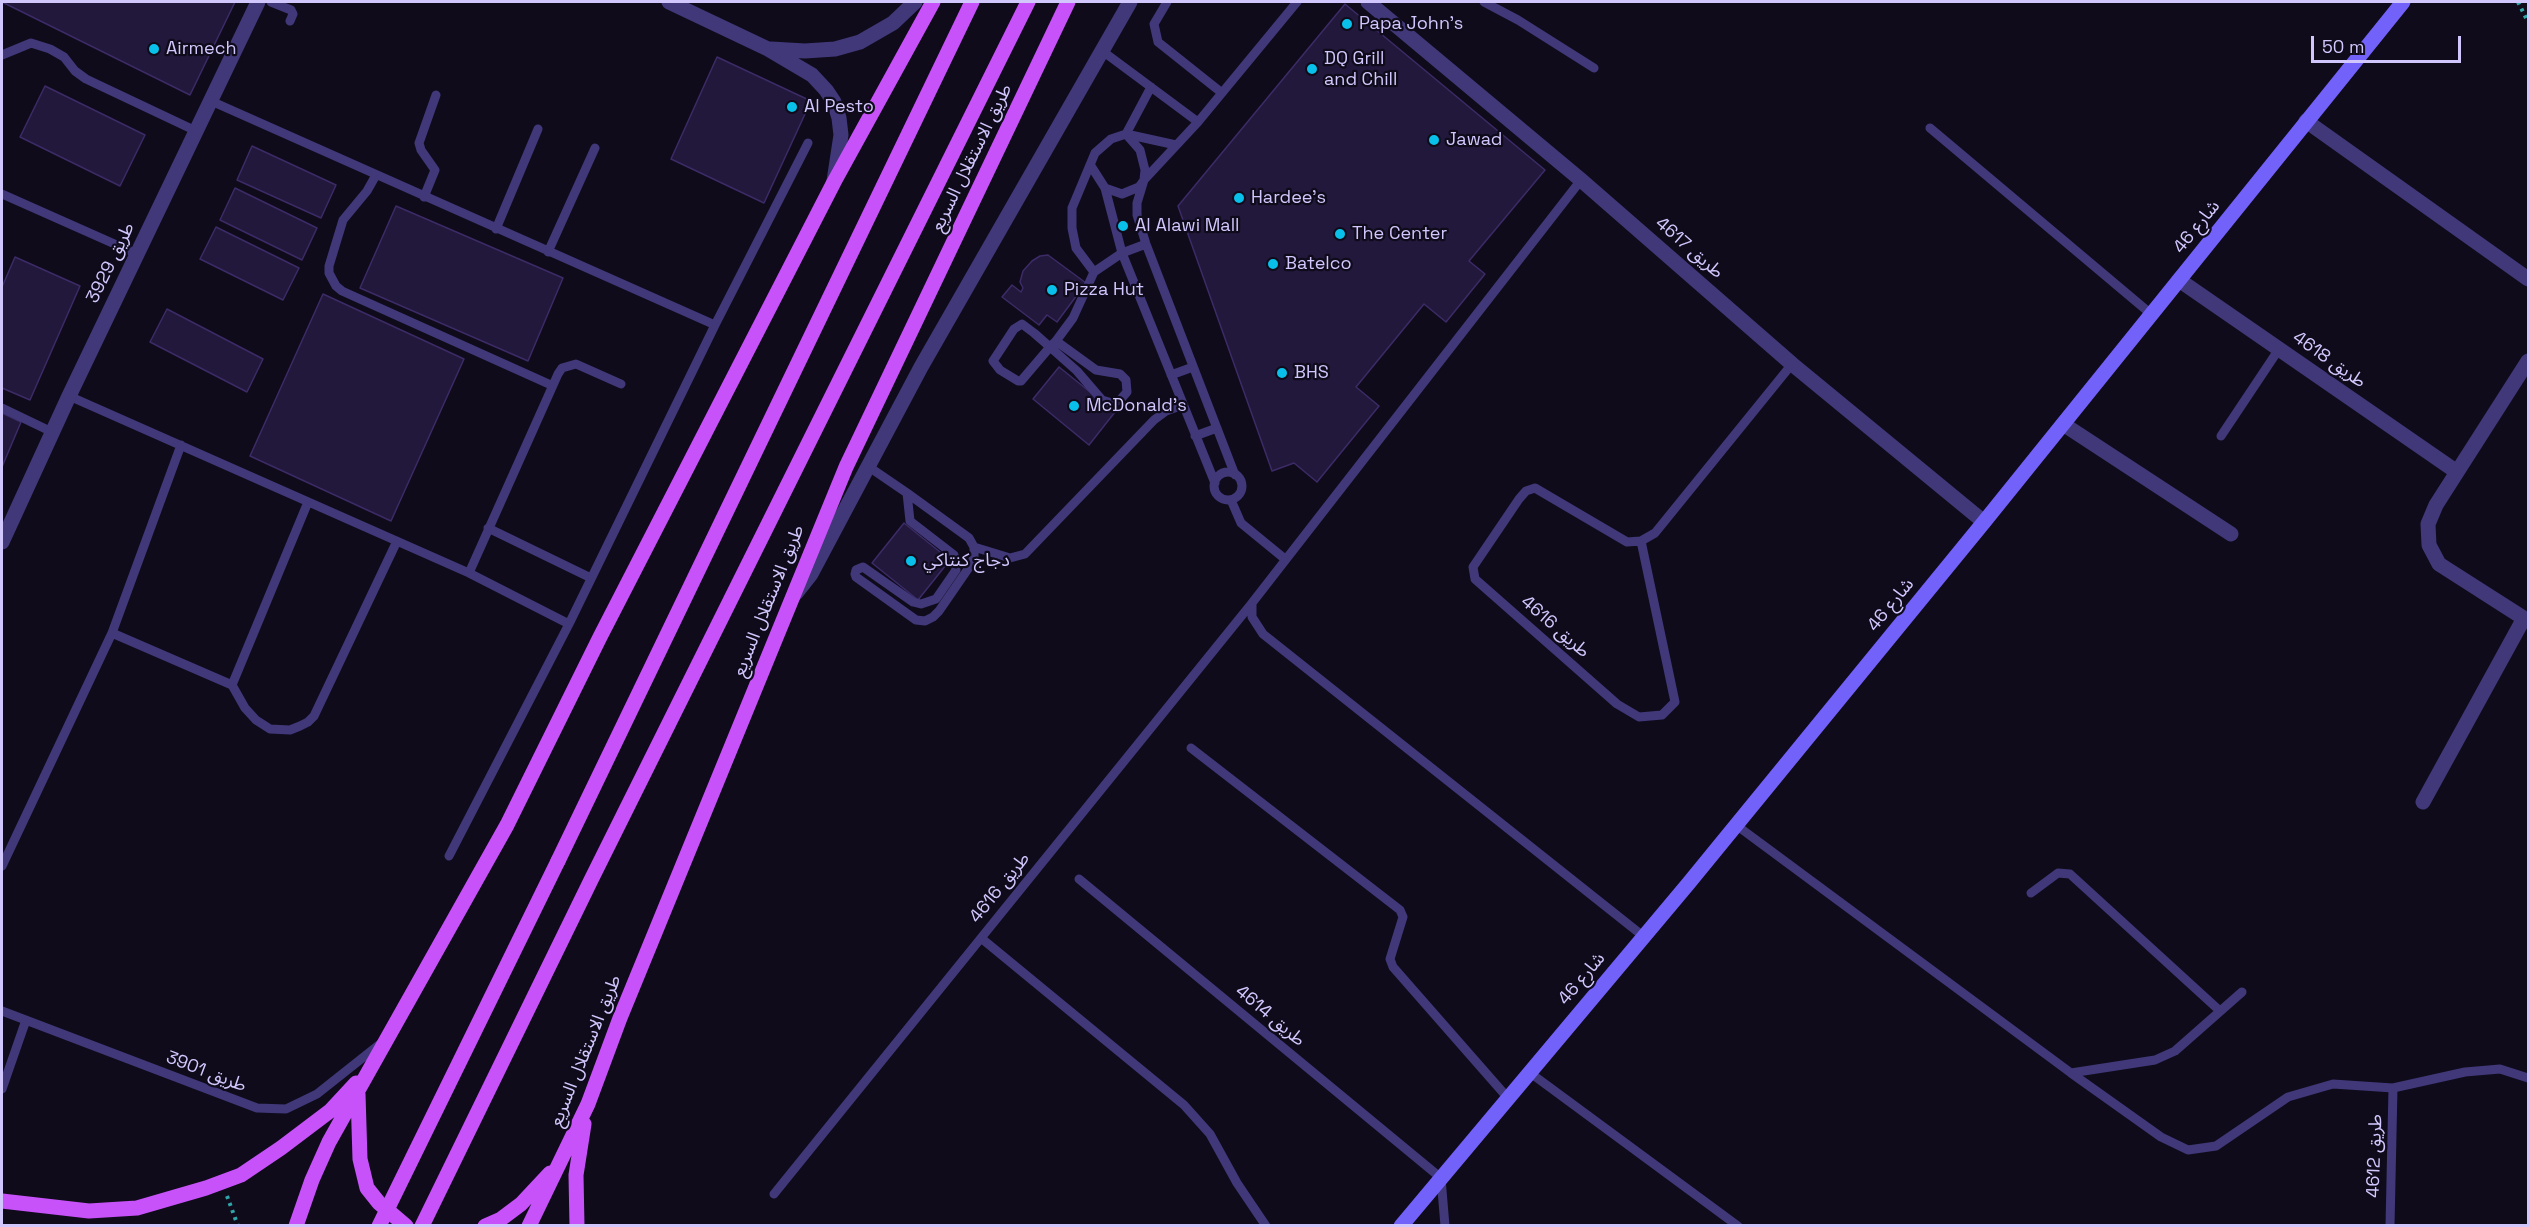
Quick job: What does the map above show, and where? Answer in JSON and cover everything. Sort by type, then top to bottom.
[{"type":"main road","points":[[296,1226],[312,1180],[329,1142],[507,825],[600,637],[834,182],[933,2]]},
{"type":"main road","points":[[379,1226],[558,861],[972,2]]},
{"type":"main road","points":[[422,1226],[592,878],[1028,2]]},
{"type":"main road","name":"طريق الاستقلال السريع","points":[[529,1226],[588,1104],[629,996],[846,467],[1068,2]]},
{"type":"main road","points":[[2,1201],[88,1211],[137,1208],[222,1182],[241,1175],[307,1129],[330,1111],[372,1066]]},
{"type":"main road","points":[[358,1091],[360,1159],[367,1188],[379,1203],[406,1226]]},
{"type":"main road","points":[[576,1226],[576,1174],[588,1104]]},
{"type":"main road","points":[[485,1226],[501,1219],[521,1204],[562,1159]]},
{"type":"street","name":"طريق 3929","points":[[2,542],[69,396],[258,2]]},
{"type":"street","points":[[669,2],[768,49],[812,75],[826,90],[834,102],[841,135],[834,182]]},
{"type":"street","points":[[768,49],[805,51],[835,49],[860,42],[893,23],[915,2]]},
{"type":"street","points":[[790,600],[812,574],[921,367],[1130,2]]},
{"type":"street","name":"طريق 4617","points":[[1368,2],[1581,180],[1792,364],[1984,522]]},
{"type":"street","name":"شارع 46","points":[[1401,1226],[1736,825],[1984,522],[2403,2]]},
{"type":"street","points":[[2306,122],[2529,279]]},
{"type":"street","name":"طريق 4618","points":[[2179,280],[2457,472]]},
{"type":"street","points":[[2423,801],[2526,620],[2439,564],[2429,545],[2428,524],[2436,505],[2529,361]]},
{"type":"street","points":[[2063,424],[2231,534]]},
{"type":"lane","points":[[271,2],[291,10],[293,14],[290,21]]},
{"type":"lane","points":[[1167,2],[1154,24],[1158,42],[1222,93]]},
{"type":"lane","points":[[1484,2],[1518,20],[1593,68]]},
{"type":"lane","points":[[1105,188],[1122,194],[1139,187],[1198,122],[1293,3]]},
{"type":"lane","points":[[2,55],[32,43],[50,48],[64,57],[75,71],[86,79],[196,131]]},
{"type":"lane","points":[[1101,50],[1198,122]]},
{"type":"lane","points":[[1126,134],[1150,87]]},
{"type":"lane","points":[[424,197],[435,170],[421,150],[419,143],[436,95]]},
{"type":"lane","points":[[211,101],[715,325]]},
{"type":"lane","points":[[1930,128],[2151,314]]},
{"type":"lane","points":[[496,229],[538,129]]},
{"type":"lane","points":[[1126,134],[1140,150],[1145,170],[1137,203],[1137,215],[1146,244],[1217,428],[1242,486],[1239,495],[1231,500],[1218,496],[1214,488],[1217,478],[1225,472],[1236,475]]},
{"type":"lane","points":[[1094,272],[1076,248],[1072,228],[1072,208],[1077,191],[1091,166],[1095,153],[1111,139],[1126,134],[1176,145]]},
{"type":"lane","points":[[449,856],[569,624],[715,325],[808,143]]},
{"type":"lane","points":[[548,252],[595,148]]},
{"type":"lane","points":[[1091,166],[1105,188],[1122,253],[1215,483]]},
{"type":"lane","points":[[376,175],[367,191],[343,220],[329,266],[329,273],[336,286],[342,291],[551,386]]},
{"type":"lane","name":"طريق 4616","points":[[774,1194],[1252,603],[1581,180]]},
{"type":"lane","points":[[2,194],[137,254]]},
{"type":"lane","points":[[1053,344],[1102,400],[1112,403],[1120,400],[1126,392],[1126,380],[1120,374],[1096,370],[1053,344],[1022,324],[1018,325],[993,363],[1008,375],[1021,381],[1053,344],[1082,303],[1094,272],[1122,253],[1146,244]]},
{"type":"lane","points":[[2221,436],[2279,349]]},
{"type":"lane","points":[[468,573],[551,386],[562,368],[576,364],[621,384]]},
{"type":"lane","points":[[1641,541],[1655,533],[1792,364]]},
{"type":"lane","points":[[1171,375],[1193,367]]},
{"type":"lane","points":[[69,396],[468,573],[569,624]]},
{"type":"lane","points":[[974,547],[1010,558],[1025,554],[1154,420],[1166,411],[1183,405]]},
{"type":"lane","points":[[2,408],[52,432]]},
{"type":"lane","points":[[1195,436],[1217,428]]},
{"type":"lane","points":[[2,866],[94,666],[112,633],[181,445]]},
{"type":"lane","points":[[869,467],[907,493],[969,538],[974,547],[974,557],[970,566],[939,611],[925,621],[916,620],[856,577],[856,570],[863,567],[913,602],[921,604],[936,599],[956,570],[954,555],[910,521],[907,493]]},
{"type":"lane","name":"طريق 4616","points":[[1535,488],[1627,542],[1641,541],[1675,702],[1662,715],[1639,717],[1617,704],[1475,579],[1472,573],[1473,567],[1519,499],[1526,491],[1535,488]]},
{"type":"lane","points":[[1231,500],[1241,523],[1285,560]]},
{"type":"lane","points":[[232,685],[308,502]]},
{"type":"lane","points":[[488,528],[591,578]]},
{"type":"lane","points":[[112,633],[232,685],[245,708],[256,720],[270,729],[290,730],[308,722],[314,716],[397,541]]},
{"type":"lane","points":[[1252,603],[1252,617],[1263,634],[1643,936]]},
{"type":"lane","points":[[1191,748],[1400,910],[1403,917],[1391,950],[1390,959],[1393,967],[1507,1097]]},
{"type":"lane","points":[[1736,825],[2161,1137],[2188,1150],[2216,1146],[2288,1097],[2334,1084],[2393,1088],[2465,1072],[2500,1069],[2529,1077]]},
{"type":"lane","points":[[2031,893],[2058,873],[2070,874],[2220,1011]]},
{"type":"lane","name":"طريق 4614","points":[[1078,879],[1441,1178]]},
{"type":"lane","points":[[981,938],[1184,1105],[1210,1134],[1266,1226]]},
{"type":"lane","points":[[2071,1072],[2155,1060],[2175,1051],[2242,992]]},
{"type":"lane","name":"طريق 3901","points":[[2,1011],[257,1108],[286,1109],[317,1094],[387,1039]]},
{"type":"lane","points":[[2,1089],[26,1020]]},
{"type":"lane","points":[[1529,1072],[1738,1226]]},
{"type":"lane","name":"طريق 4612","points":[[2390,1226],[2393,1088]]},
{"type":"lane","points":[[1441,1178],[1445,1226]]},
{"type":"path","points":[[2518,2],[2529,22]]},
{"type":"path","points":[[222,1182],[238,1226]]},
{"type":"building","name":"Airmech","points":[[2,2],[235,2],[190,95]]},
{"type":"building","name":"The Center","points":[[1345,4],[1545,170],[1469,261],[1485,274],[1446,322],[1424,304],[1356,387],[1379,406],[1317,482],[1294,463],[1272,471],[1178,206]]},
{"type":"building","points":[[717,57],[811,101],[764,203],[671,159]]},
{"type":"building","points":[[45,86],[145,135],[120,186],[20,137]]},
{"type":"building","points":[[252,146],[336,185],[321,218],[237,180]]},
{"type":"building","points":[[235,188],[317,228],[302,260],[220,220]]},
{"type":"building","points":[[396,206],[563,278],[528,361],[360,288]]},
{"type":"building","points":[[216,227],[299,268],[283,300],[200,259]]},
{"type":"building","name":"Pizza Hut","points":[[1048,255],[1086,283],[1057,322],[1047,315],[1039,325],[1002,297],[1012,285],[1021,292],[1023,288],[1020,282],[1023,271],[1032,261],[1040,256]]},
{"type":"building","points":[[15,257],[80,286],[30,400],[2,388],[2,287]]},
{"type":"building","points":[[323,294],[464,359],[391,521],[250,456]]},
{"type":"building","points":[[167,309],[263,359],[247,392],[150,342]]},
{"type":"building","name":"McDonald's","points":[[1059,367],[1115,412],[1089,445],[1033,399]]},
{"type":"building","points":[[2,413],[21,422],[2,467]]},
{"type":"building","name":"دجاج كنتاكي","points":[[904,523],[950,560],[918,600],[872,563]]},
{"type":"place","name":"Papa John's","points":[[1347,24]]},
{"type":"place","name":"Airmech","points":[[154,49]]},
{"type":"place","name":"DQ Grill and Chill","points":[[1312,69]]},
{"type":"place","name":"Al Pesto","points":[[792,107]]},
{"type":"place","name":"Jawad","points":[[1434,140]]},
{"type":"place","name":"Hardee's","points":[[1239,198]]},
{"type":"place","name":"Al Alawi Mall","points":[[1123,226]]},
{"type":"place","name":"The Center","points":[[1340,234]]},
{"type":"place","name":"Batelco","points":[[1273,264]]},
{"type":"place","name":"Pizza Hut","points":[[1052,290]]},
{"type":"place","name":"BHS","points":[[1282,373]]},
{"type":"place","name":"McDonald's","points":[[1074,406]]},
{"type":"place","name":"دجاج كنتاكي","points":[[911,561]]}]
